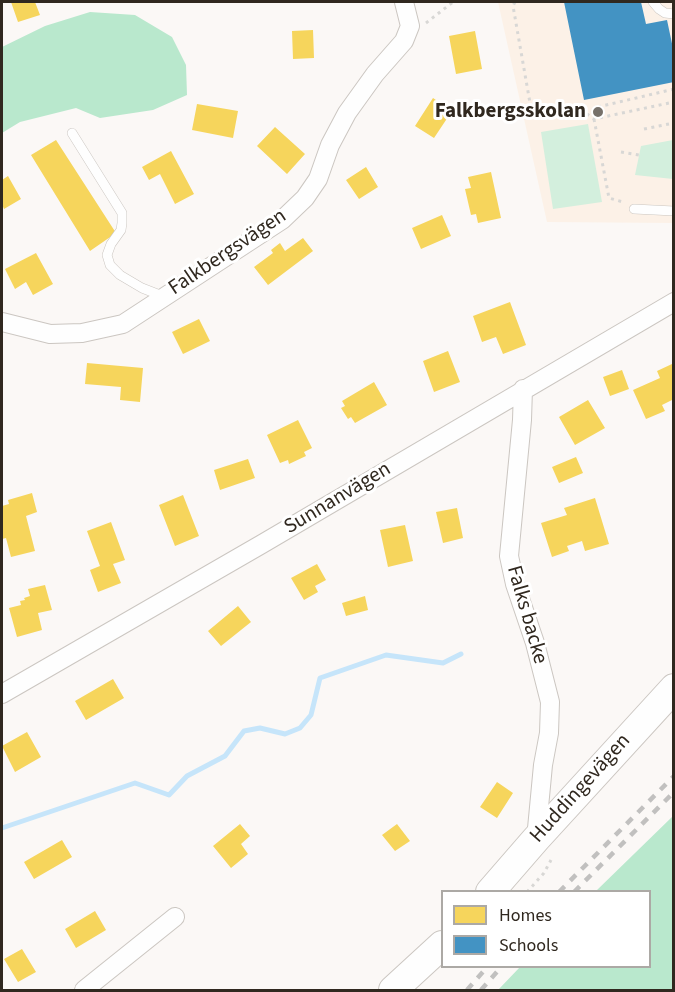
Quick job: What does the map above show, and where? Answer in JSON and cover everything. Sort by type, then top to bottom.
[{"type":"main road","name":"Huddingevägen","points":[[491,890],[674,688]]},
{"type":"main road","points":[[393,990],[441,946]]},
{"type":"street","points":[[404,2],[410,26]]},
{"type":"street","name":"Falkbergsvägen","points":[[2,322],[50,334],[82,333],[123,324],[282,220],[305,198],[318,179],[330,145],[347,113],[375,74],[404,41],[410,26]]},
{"type":"street","name":"Sunnanvägen","points":[[2,694],[674,302]]},
{"type":"street","name":"Falks backe","points":[[524,389],[509,556],[550,702],[549,733],[543,765],[536,839]]},
{"type":"street","points":[[84,990],[175,917]]},
{"type":"lane","points":[[653,2],[665,13],[674,14]]},
{"type":"lane","points":[[72,133],[122,213],[121,230],[111,244],[107,255],[110,265],[120,275],[142,288],[165,297]]},
{"type":"lane","points":[[634,210],[674,212]]},
{"type":"path","points":[[410,26],[424,24],[453,2]]},
{"type":"path","points":[[514,2],[530,103],[546,114],[580,110],[594,119],[674,102]]},
{"type":"path","points":[[598,107],[674,89]]},
{"type":"path","points":[[594,119],[609,198],[623,202]]},
{"type":"path","points":[[644,129],[674,123]]},
{"type":"path","points":[[621,152],[639,155]]},
{"type":"shaded area","name":"Falkbergsskolan","points":[[498,2],[673,2],[673,223],[547,222]]},
{"type":"green space","points":[[90,12],[135,15],[172,37],[186,65],[187,95],[153,110],[100,118],[76,108],[20,122],[2,133],[2,47],[45,26]]},
{"type":"green space","points":[[588,124],[602,202],[553,209],[541,132]]},
{"type":"green space","points":[[673,140],[673,179],[635,175],[641,146]]},
{"type":"green space","points":[[673,816],[673,990],[498,990],[519,968],[651,968],[651,890],[597,890]]},
{"type":"building: Homes","points":[[11,2],[35,2],[40,15],[18,22]]},
{"type":"building: Homes","points":[[313,30],[314,58],[293,59],[292,31]]},
{"type":"building: Homes","points":[[475,31],[482,69],[456,74],[449,36]]},
{"type":"building: Homes","points":[[433,98],[452,111],[434,138],[415,126]]},
{"type":"building: Homes","points":[[197,104],[238,111],[233,138],[192,130]]},
{"type":"building: Homes","points":[[275,127],[305,154],[287,174],[257,146]]},
{"type":"building: Homes","points":[[56,140],[116,233],[90,251],[31,155]]},
{"type":"building: Homes","points":[[171,151],[194,194],[175,204],[160,174],[149,180],[142,167]]},
{"type":"building: Homes","points":[[366,167],[378,187],[359,199],[346,180]]},
{"type":"building: Homes","points":[[491,172],[501,218],[478,223],[476,214],[471,215],[465,189],[471,188],[468,177]]},
{"type":"building: Homes","points":[[8,176],[21,199],[4,209],[2,180]]},
{"type":"building: Homes","points":[[442,215],[451,236],[421,249],[412,228]]},
{"type":"building: Homes","points":[[303,238],[313,251],[268,285],[254,267],[273,253],[271,250],[280,243],[285,251]]},
{"type":"building: Homes","points":[[36,253],[53,284],[33,295],[26,282],[15,289],[5,269]]},
{"type":"building: Homes","points":[[510,302],[526,345],[503,354],[496,337],[482,342],[473,316]]},
{"type":"building: Homes","points":[[199,319],[210,341],[183,354],[172,332]]},
{"type":"building: Homes","points":[[448,351],[460,382],[434,392],[423,361]]},
{"type":"building: Homes","points":[[87,363],[143,368],[140,402],[120,400],[121,387],[85,384]]},
{"type":"building: Homes","points":[[672,364],[674,367],[674,399],[662,405],[665,411],[646,419],[633,390],[660,378],[657,371]]},
{"type":"building: Homes","points":[[622,370],[629,389],[610,396],[603,377]]},
{"type":"building: Homes","points":[[374,382],[387,405],[355,423],[351,417],[348,419],[341,408],[345,406],[342,401]]},
{"type":"building: Homes","points":[[588,400],[605,428],[575,445],[559,417]]},
{"type":"building: Homes","points":[[298,420],[312,448],[304,452],[306,456],[289,464],[288,460],[280,463],[267,435]]},
{"type":"building: Homes","points":[[576,457],[583,473],[559,483],[552,467]]},
{"type":"building: Homes","points":[[248,459],[255,478],[220,490],[214,470]]},
{"type":"building: Homes","points":[[32,493],[37,512],[26,516],[35,551],[11,557],[6,538],[2,539],[2,506],[9,504],[8,500]]},
{"type":"building: Homes","points":[[183,495],[199,536],[175,546],[159,505]]},
{"type":"building: Homes","points":[[595,498],[609,544],[585,551],[582,541],[567,546],[569,551],[552,557],[541,523],[567,515],[564,508]]},
{"type":"building: Homes","points":[[457,508],[463,538],[443,543],[436,512]]},
{"type":"building: Homes","points":[[111,522],[125,560],[113,564],[121,583],[98,592],[90,570],[100,566],[87,531]]},
{"type":"building: Homes","points":[[405,525],[413,561],[388,567],[380,530]]},
{"type":"building: Homes","points":[[317,564],[326,580],[315,586],[318,592],[304,600],[291,578]]},
{"type":"building: Homes","points":[[45,585],[52,610],[38,613],[42,630],[17,637],[9,608],[21,605],[20,601],[30,596],[28,589]]},
{"type":"building: Homes","points":[[365,596],[368,610],[346,616],[342,603]]},
{"type":"building: Homes","points":[[238,606],[251,622],[221,646],[208,631]]},
{"type":"building: Homes","points":[[113,679],[124,698],[86,720],[75,701]]},
{"type":"building: Homes","points":[[27,732],[41,757],[15,772],[2,746]]},
{"type":"building: Homes","points":[[497,782],[513,793],[497,818],[480,807]]},
{"type":"building: Homes","points":[[240,824],[250,836],[241,844],[248,854],[231,868],[213,846]]},
{"type":"building: Homes","points":[[397,824],[410,841],[395,851],[382,835]]},
{"type":"building: Homes","points":[[62,840],[72,857],[34,879],[24,862]]},
{"type":"building: Homes","points":[[95,911],[106,930],[76,948],[65,929]]},
{"type":"building: Homes","points":[[22,949],[36,972],[18,982],[4,959]]},
{"type":"building: Schools","points":[[564,2],[641,2],[646,24],[667,20],[674,53],[674,82],[584,100]]},
{"type":"waterway","points":[[2,828],[135,783],[169,795],[187,776],[225,756],[244,731],[260,728],[285,734],[300,728],[311,715],[320,678],[386,655],[443,663],[461,654]]},
{"type":"railway","points":[[561,890],[674,776]]},
{"type":"railway","points":[[576,890],[674,792]]},
{"type":"railway","points":[[467,990],[486,968]]},
{"type":"railway","points":[[481,990],[500,968]]},
{"type":"place","name":"Falkbergsskolan","points":[[598,112]]}]
